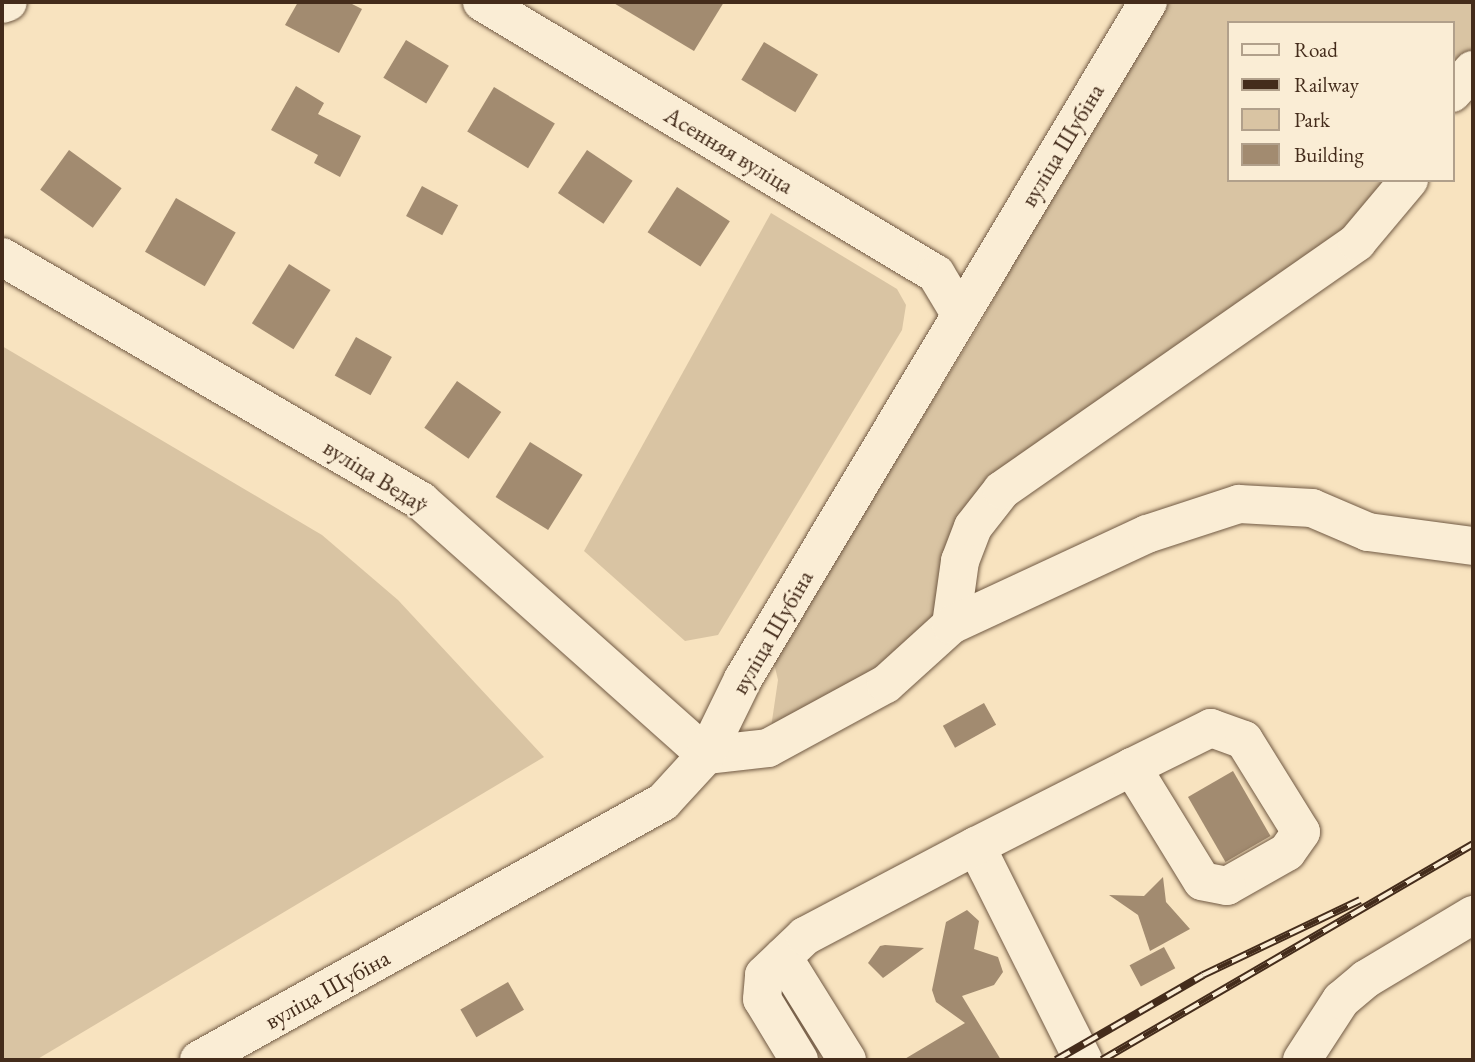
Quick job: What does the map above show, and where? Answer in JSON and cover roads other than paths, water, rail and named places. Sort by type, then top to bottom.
[{"type":"street","points":[[2,4],[8,2]]},
{"type":"street","name":"Асенняя вуліца","points":[[482,2],[936,274],[960,314]]},
{"type":"street","name":"вуліца Шубіна","points":[[199,1060],[663,802],[706,755],[743,679],[1148,2]]},
{"type":"street","points":[[1454,91],[1473,71]]},
{"type":"street","points":[[951,625],[960,561],[973,527],[1002,490],[1357,242],[1407,182]]},
{"type":"street","name":"вуліца Ведаў","points":[[2,257],[421,501],[706,755]]},
{"type":"street","points":[[706,755],[768,748],[886,684],[951,625],[1147,534],[1239,504],[1312,508],[1368,532],[1473,546]]},
{"type":"street","points":[[799,1060],[762,999],[764,975],[805,936],[1132,768]]},
{"type":"street","points":[[976,846],[1083,1060]]},
{"type":"street","points":[[1303,1060],[1341,1000],[1366,979],[1473,915]]},
{"type":"street","points":[[783,957],[847,1060]]},
{"type":"railway","points":[[1102,1060],[1473,844]]},
{"type":"railway","points":[[1056,1060],[1203,975],[1360,900]]}]
